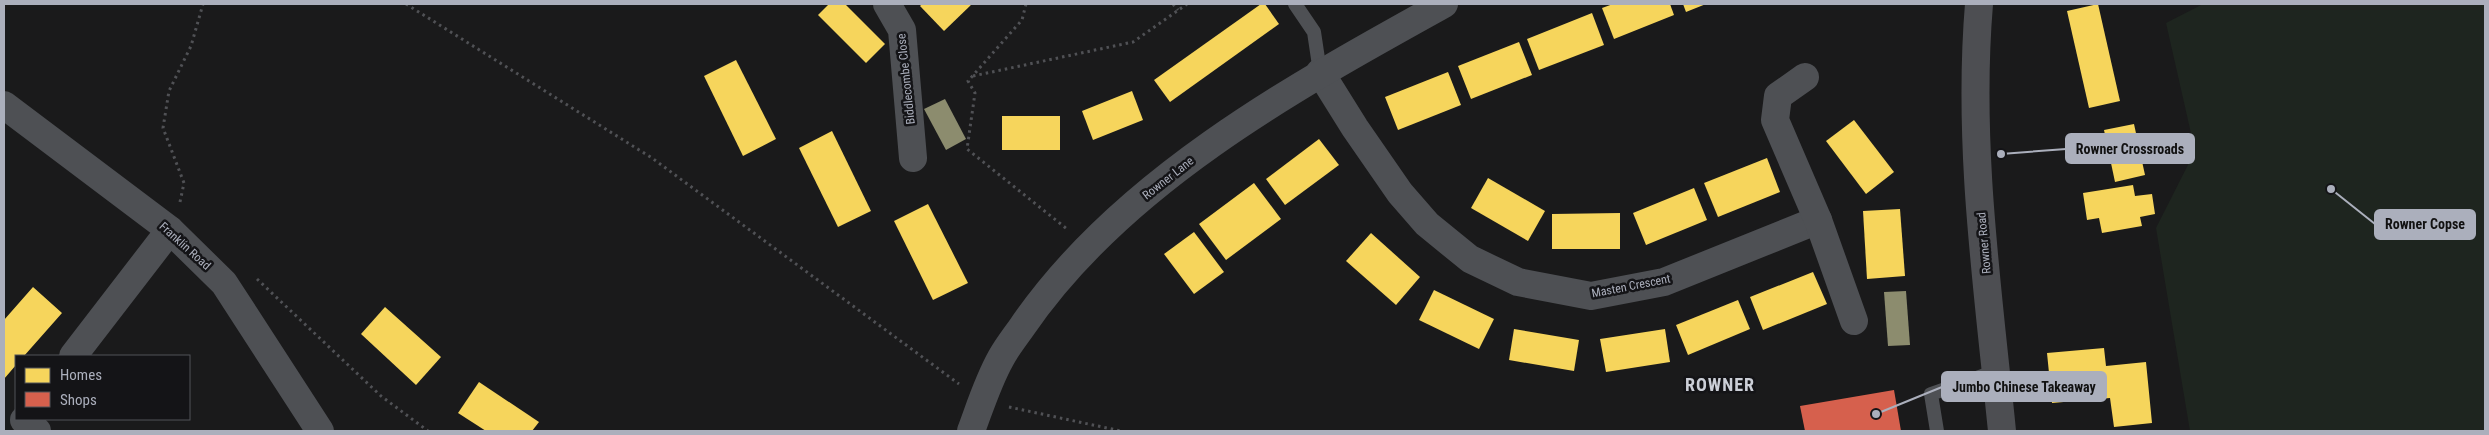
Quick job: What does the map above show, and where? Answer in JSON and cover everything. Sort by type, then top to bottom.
[{"type":"main road","name":"Rowner Road","points":[[1968,4],[1975,55]]},
{"type":"main road","name":"Rowner Road","points":[[1979,4],[1975,55],[1975,155],[2002,431]]},
{"type":"street","name":"Biddlecombe Close","points":[[887,4],[902,30],[913,158]]},
{"type":"street","name":"Rowner Lane","points":[[971,431],[1006,350],[1045,293],[1088,245],[1124,212],[1189,161],[1320,72],[1444,4]]},
{"type":"street","name":"Masten Crescent","points":[[1320,72],[1400,194],[1426,224],[1470,259],[1518,282],[1591,296],[1655,284],[1818,220]]},
{"type":"street","points":[[1805,77],[1778,96],[1775,120],[1818,220],[1854,321]]},
{"type":"street","name":"Franklin Road","points":[[4,105],[170,230],[224,283],[320,431]]},
{"type":"street","points":[[75,355],[170,230]]},
{"type":"street","points":[[24,420],[37,431]]},
{"type":"lane","points":[[1295,4],[1314,32],[1320,72]]},
{"type":"lane","points":[[1937,431],[1931,394],[1996,372]]},
{"type":"path","points":[[179,205],[184,183],[163,128],[169,92],[190,46],[203,4]]},
{"type":"path","points":[[406,4],[652,158],[982,402],[1120,431]]},
{"type":"path","points":[[1026,4],[1022,20],[968,82],[975,94],[966,149],[1088,245]]},
{"type":"path","points":[[1173,4],[1178,10]]},
{"type":"path","points":[[973,76],[1132,42],[1187,4]]},
{"type":"shaded area","points":[[2203,4],[2485,4],[2485,431],[2190,431],[2156,228],[2195,151],[2166,23]]},
{"type":"building: Homes","points":[[829,4],[845,4],[885,44],[866,63],[818,15]]},
{"type":"building: Homes","points":[[922,4],[972,4],[944,31],[920,6]]},
{"type":"building: Homes","points":[[1261,4],[1265,4],[1279,24],[1170,102],[1154,80]]},
{"type":"building: Homes","points":[[1613,4],[1670,4],[1674,15],[1614,39],[1602,8]]},
{"type":"building: Homes","points":[[1683,4],[1706,4],[1686,12]]},
{"type":"building: Homes","points":[[2098,4],[2120,101],[2089,108],[2067,11]]},
{"type":"building: Homes","points":[[1592,13],[1604,45],[1539,70],[1527,39]]},
{"type":"building: Homes","points":[[1519,42],[1532,75],[1471,99],[1458,66]]},
{"type":"building: Homes","points":[[736,60],[776,139],[743,156],[704,76]]},
{"type":"building: Homes","points":[[1448,72],[1461,105],[1398,130],[1385,97]]},
{"type":"building: Homes","points":[[1132,91],[1143,120],[1093,140],[1082,111]]},
{"type":"building: Homes","points":[[1002,116],[1060,116],[1060,150],[1002,150]]},
{"type":"building: Homes","points":[[1854,120],[1894,172],[1866,194],[1826,141]]},
{"type":"building: Homes","points":[[2134,124],[2145,175],[2115,182],[2104,130]]},
{"type":"building: Homes","points":[[832,131],[871,211],[838,227],[799,148]]},
{"type":"building: Homes","points":[[1319,139],[1339,165],[1285,205],[1266,179]]},
{"type":"building: Homes","points":[[1767,158],[1780,192],[1718,217],[1704,183]]},
{"type":"building: Homes","points":[[1488,178],[1545,211],[1528,241],[1471,208]]},
{"type":"building: Homes","points":[[1254,183],[1281,219],[1226,260],[1199,224]]},
{"type":"building: Homes","points":[[2133,185],[2135,196],[2152,194],[2155,214],[2140,217],[2142,226],[2102,233],[2099,218],[2087,220],[2083,193]]},
{"type":"building: Homes","points":[[1694,188],[1707,220],[1646,245],[1633,213]]},
{"type":"building: Homes","points":[[928,204],[968,283],[933,300],[894,221]]},
{"type":"building: Homes","points":[[1900,209],[1905,276],[1867,279],[1863,211]]},
{"type":"building: Homes","points":[[1620,213],[1620,249],[1552,249],[1552,214]]},
{"type":"building: Homes","points":[[1194,232],[1224,272],[1194,294],[1164,254]]},
{"type":"building: Homes","points":[[1371,233],[1420,277],[1396,305],[1346,261]]},
{"type":"building: Homes","points":[[1813,272],[1827,304],[1763,330],[1750,297]]},
{"type":"building: Homes","points":[[33,287],[62,313],[25,355],[15,355],[15,366],[4,379],[4,320]]},
{"type":"building: Homes","points":[[1434,290],[1494,319],[1479,349],[1419,320]]},
{"type":"building: Homes","points":[[1738,300],[1750,329],[1688,355],[1676,325]]},
{"type":"building: Homes","points":[[385,307],[441,357],[416,385],[361,334]]},
{"type":"building: Homes","points":[[1514,329],[1579,340],[1574,371],[1509,360]]},
{"type":"building: Homes","points":[[1665,329],[1670,362],[1606,372],[1600,339]]},
{"type":"building: Homes","points":[[2104,348],[2106,366],[2146,362],[2152,423],[2114,427],[2110,398],[2052,403],[2047,353]]},
{"type":"building: Homes","points":[[479,382],[539,422],[532,431],[486,431],[458,413]]},
{"type":"building: Shops","points":[[1894,390],[1901,431],[1805,431],[1800,406]]},
{"type":"building: Industry","points":[[945,99],[966,139],[946,150],[924,109]]},
{"type":"building: Industry","points":[[1906,291],[1910,345],[1888,346],[1884,292]]},
{"type":"place","name":"Rowner Crossroads","points":[[2001,154]]},
{"type":"place","name":"Rowner Copse","points":[[2331,189]]},
{"type":"place","name":"Jumbo Chinese Takeaway","points":[[1876,414]]},
{"type":"district","name":"ROWNER","points":[[1720,384]]}]
